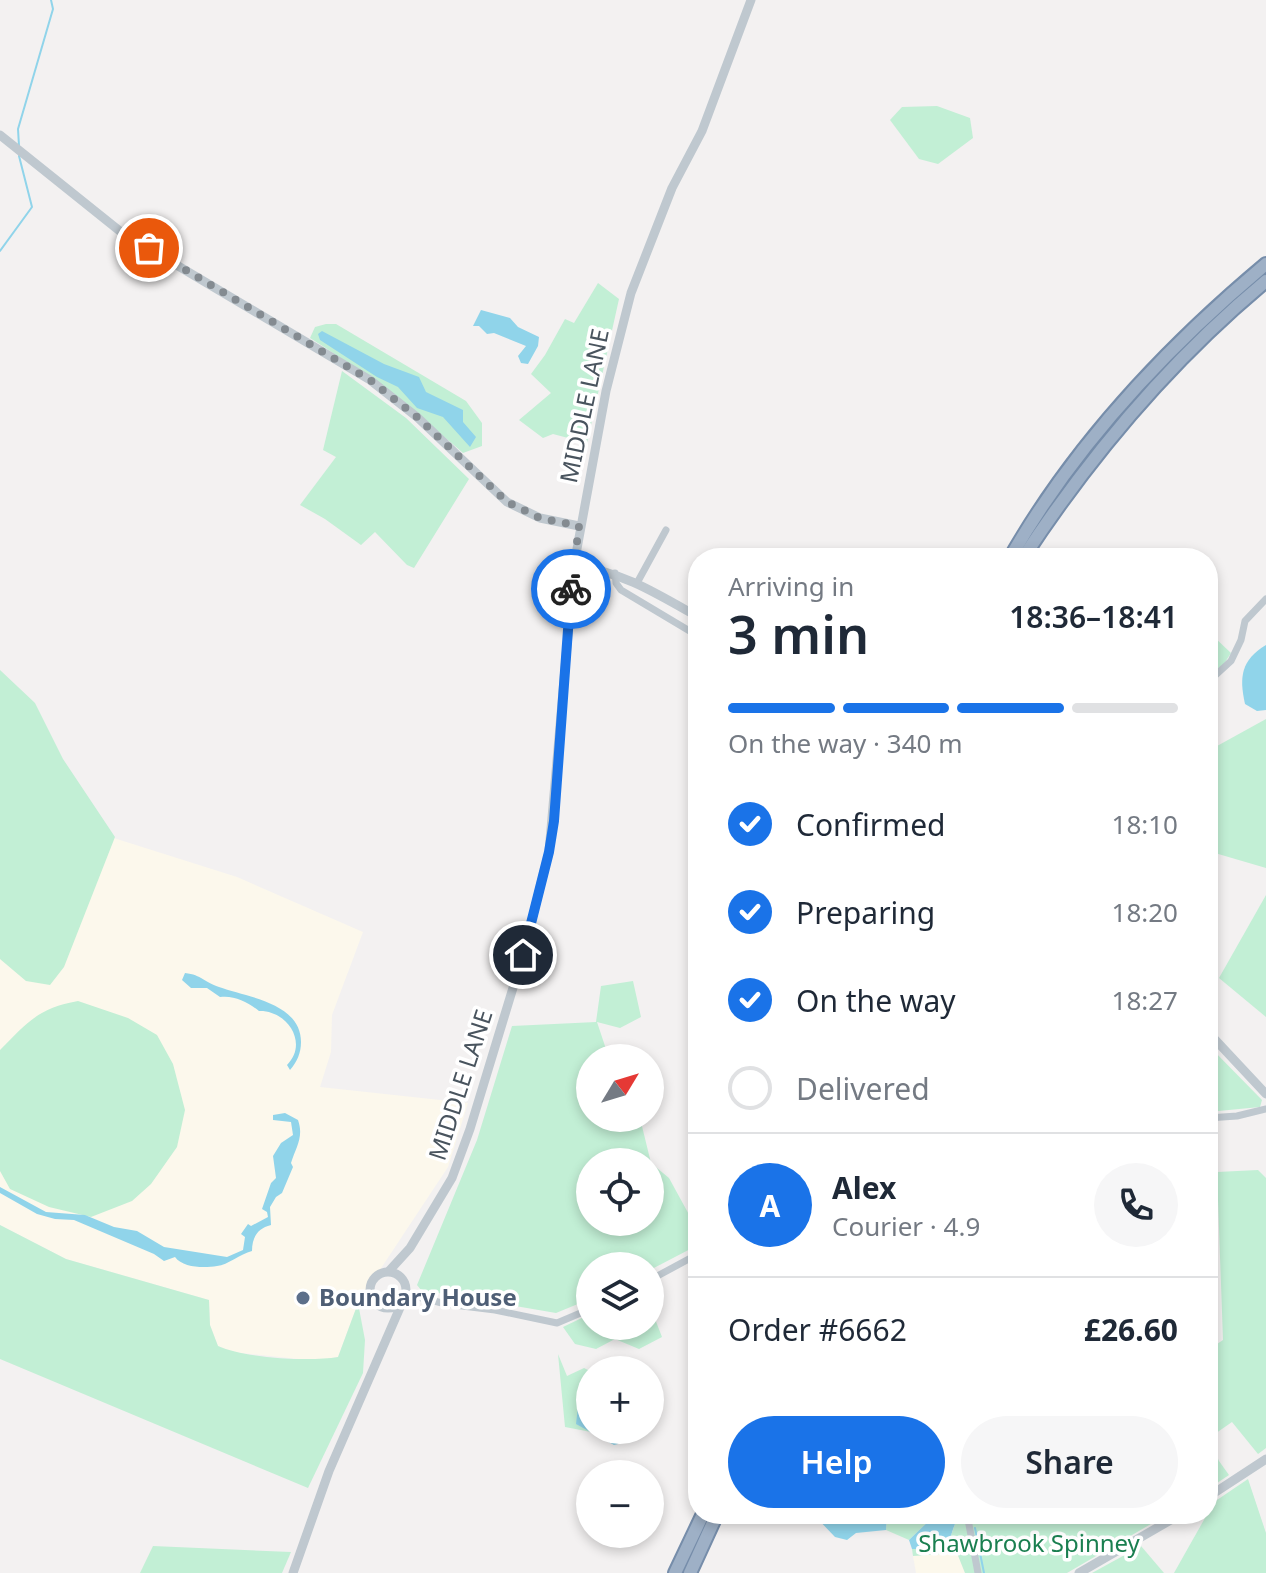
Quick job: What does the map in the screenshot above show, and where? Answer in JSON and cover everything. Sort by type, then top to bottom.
[{"type":"highway","points":[[1017,548],[1097,434],[1191,332],[1266,264]]},
{"type":"highway","points":[[1030,548],[1107,443],[1144,400],[1199,341],[1266,281]]},
{"type":"highway","points":[[675,1573],[698,1524]]},
{"type":"highway","points":[[690,1573],[712,1524]]},
{"type":"street","name":"MIDDLE LANE","points":[[386,1337],[384,1319],[371,1298],[373,1281],[389,1271],[410,1248],[442,1198],[462,1153],[537,903],[554,821],[579,526],[606,391],[631,293],[672,188],[702,131],[751,0]]},
{"type":"street","points":[[0,135],[121,232],[370,380],[417,417],[507,502],[540,518],[579,526]]},
{"type":"street","points":[[637,583],[666,530]]},
{"type":"street","points":[[574,565],[615,573],[688,611]]},
{"type":"street","points":[[615,573],[621,590],[688,630]]},
{"type":"street","points":[[1218,673],[1231,661],[1241,640],[1245,621],[1266,599]]},
{"type":"street","points":[[1218,1043],[1266,1094]]},
{"type":"street","points":[[1218,1117],[1266,1109]]},
{"type":"street","name":"MIDDLE LANE","points":[[404,1298],[410,1248]]},
{"type":"street","points":[[664,1272],[688,1259]]},
{"type":"street","points":[[389,1271],[404,1278]]},
{"type":"street","points":[[377,1305],[393,1309],[404,1298]]},
{"type":"street","points":[[404,1298],[495,1310],[557,1323],[576,1315]]},
{"type":"street","points":[[293,1573],[329,1471],[404,1298]]},
{"type":"street","points":[[1218,1490],[1266,1459]]},
{"type":"street","points":[[969,1524],[978,1573]]},
{"type":"street","points":[[1079,1573],[1164,1524]]},
{"type":"shaded area","points":[[41,815],[237,877],[363,932],[332,1015],[331,1052],[320,1087],[468,1103],[448,1167],[358,1303],[338,1357],[317,1361],[232,1352],[218,1346],[210,1325],[209,1300],[66,1259],[0,1225],[0,931]]},
{"type":"shaded area","points":[[957,1552],[965,1573],[916,1573],[913,1556]]},
{"type":"green space","points":[[937,106],[970,118],[973,138],[938,164],[919,159],[890,120],[902,107]]},
{"type":"green space","points":[[598,283],[619,299],[587,443],[553,434],[543,438],[519,420],[551,393],[531,374],[565,319],[574,323]]},
{"type":"green space","points":[[336,324],[466,401],[482,423],[482,446],[463,453],[389,392],[310,338],[315,327]]},
{"type":"green space","points":[[342,371],[406,418],[469,479],[414,568],[407,565],[375,532],[361,545],[300,505],[336,457],[323,450]]},
{"type":"green space","points":[[1218,641],[1231,653],[1218,671]]},
{"type":"green space","points":[[0,670],[35,703],[63,759],[115,837],[64,967],[50,985],[26,981],[0,959]]},
{"type":"green space","points":[[1266,719],[1266,868],[1218,854],[1218,745]]},
{"type":"green space","points":[[1266,895],[1266,1017],[1219,978]]},
{"type":"green space","points":[[633,981],[641,1017],[620,1028],[597,1022],[604,1044],[576,1044],[576,1132],[643,1132],[647,1148],[576,1148],[576,1236],[664,1236],[664,1174],[688,1213],[688,1250],[664,1263],[664,1252],[576,1252],[576,1305],[556,1313],[421,1290],[417,1285],[477,1140],[512,1026],[596,1022],[601,986]]},
{"type":"green space","points":[[78,1001],[128,1018],[157,1035],[173,1064],[185,1110],[177,1147],[151,1184],[132,1201],[91,1217],[49,1207],[10,1189],[0,1171],[0,1050],[43,1012]]},
{"type":"green space","points":[[1218,1055],[1262,1100],[1260,1107],[1218,1111]]},
{"type":"green space","points":[[1258,1170],[1266,1178],[1266,1448],[1258,1454],[1232,1422],[1218,1432],[1218,1343],[1223,1340],[1218,1172]]},
{"type":"green space","points":[[0,1225],[66,1259],[209,1300],[210,1325],[218,1346],[230,1350],[294,1359],[338,1357],[358,1303],[365,1340],[363,1373],[308,1488],[0,1359]]},
{"type":"green space","points":[[576,1321],[576,1340],[613,1340],[596,1349],[575,1344],[563,1327]]},
{"type":"green space","points":[[617,1340],[656,1340],[639,1349]]},
{"type":"green space","points":[[558,1354],[567,1376],[576,1372],[576,1429],[565,1427]]},
{"type":"green space","points":[[1218,1459],[1219,1461],[1229,1475],[1218,1482]]},
{"type":"green space","points":[[1248,1479],[1266,1533],[1266,1573],[1174,1573],[1202,1524],[1218,1524],[1218,1499]]},
{"type":"green space","points":[[886,1524],[926,1524],[909,1540],[886,1530]]},
{"type":"green space","name":"Shawbrook Spinney","points":[[955,1524],[1151,1524],[1067,1573],[965,1573],[957,1553],[913,1556],[912,1549],[943,1545],[950,1538]]},
{"type":"green space","points":[[153,1546],[291,1552],[282,1573],[140,1573]]},
{"type":"green space","points":[[1141,1546],[1164,1573],[1092,1573]]},
{"type":"water","points":[[481,310],[510,318],[518,327],[539,337],[538,346],[528,364],[521,363],[518,356],[526,346],[494,333],[487,334],[479,326],[473,326]]},
{"type":"water","points":[[322,331],[384,364],[419,377],[426,392],[463,410],[463,422],[476,437],[470,447],[443,417],[417,408],[398,387],[320,340],[318,334]]},
{"type":"water","points":[[1266,645],[1266,710],[1257,711],[1245,704],[1242,677],[1251,657]]},
{"type":"water","points":[[185,973],[270,1004],[292,1018],[299,1029],[301,1042],[298,1057],[290,1070],[287,1065],[296,1047],[292,1029],[286,1022],[241,1000],[220,997],[207,988],[191,988],[182,980]]},
{"type":"water","points":[[285,1113],[298,1120],[300,1137],[291,1163],[293,1167],[282,1193],[270,1207],[271,1225],[257,1234],[252,1251],[221,1265],[194,1266],[175,1257],[164,1261],[74,1220],[37,1214],[0,1193],[0,1187],[46,1212],[85,1215],[114,1227],[137,1231],[164,1247],[227,1257],[243,1250],[245,1237],[241,1234],[248,1224],[251,1226],[268,1217],[262,1209],[271,1183],[276,1178],[273,1156],[281,1143],[293,1135],[291,1122],[273,1120],[273,1115]]},
{"type":"water","points":[[823,1524],[886,1524],[886,1530],[856,1533],[847,1540],[835,1537]]},
{"type":"water","points":[[926,1524],[955,1524],[950,1538],[938,1547],[912,1549],[909,1540]]},
{"type":"waterway","points":[[19,146],[18,129],[53,9],[51,0]]},
{"type":"waterway","points":[[0,251],[32,207],[19,156]]},
{"type":"waterway","points":[[975,1528],[984,1573]]},
{"type":"way so far","points":[[149,248],[370,380],[417,417],[507,502],[540,518],[579,526],[571,589]]},
{"type":"place","name":"Boundary House","points":[[303,1298]]},
{"type":"route","points":[[523,955],[554,821],[571,589]]}]
